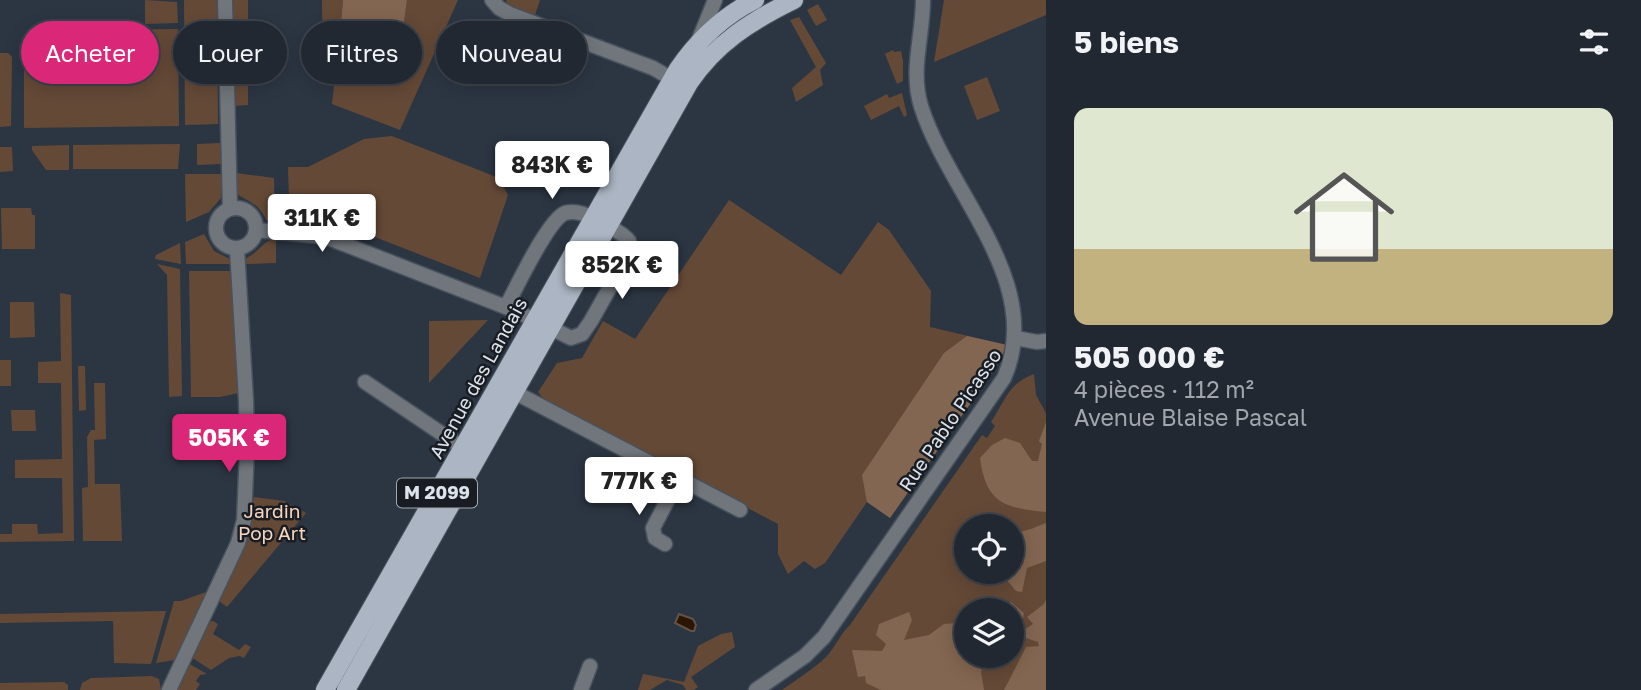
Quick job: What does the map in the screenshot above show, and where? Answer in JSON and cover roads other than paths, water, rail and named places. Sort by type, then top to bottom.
[{"type":"main road","name":"Avenue des Landais","points":[[601,222],[672,79],[696,46],[724,19],[755,0]]},
{"type":"main road","name":"Avenue des Landais","points":[[325,690],[463,448],[542,325],[601,222],[682,95],[705,62],[734,33],[794,0]]},
{"type":"main road","name":"Avenue des Landais","points":[[346,690],[514,392],[542,325]]},
{"type":"street","points":[[225,0],[230,209]]},
{"type":"street","points":[[492,0],[510,14],[653,68],[672,79]]},
{"type":"street","points":[[696,46],[715,0]]},
{"type":"street","name":"Rue Pablo Picasso","points":[[757,690],[805,656],[824,638],[1004,378],[1021,339],[1022,301],[1014,276],[938,143],[920,103],[916,67],[925,3]]},
{"type":"street","points":[[242,208],[256,221],[257,230],[250,243],[237,249],[221,242],[216,230],[219,217],[230,209],[242,208]]},
{"type":"street","points":[[257,230],[323,236],[506,307],[566,337],[575,338],[591,321],[629,250],[626,238],[601,222],[572,212],[558,217],[506,307]]},
{"type":"street","points":[[169,690],[238,543],[244,520],[246,400],[237,249]]},
{"type":"street","points":[[1021,339],[1046,341]]},
{"type":"street","points":[[365,382],[463,448]]},
{"type":"street","points":[[514,392],[740,510]]},
{"type":"street","points":[[665,544],[655,538],[653,528],[679,478]]},
{"type":"street","points":[[581,690],[590,666]]},
{"type":"park label","name":"Jardin Pop Art","points":[[272,522]]}]
